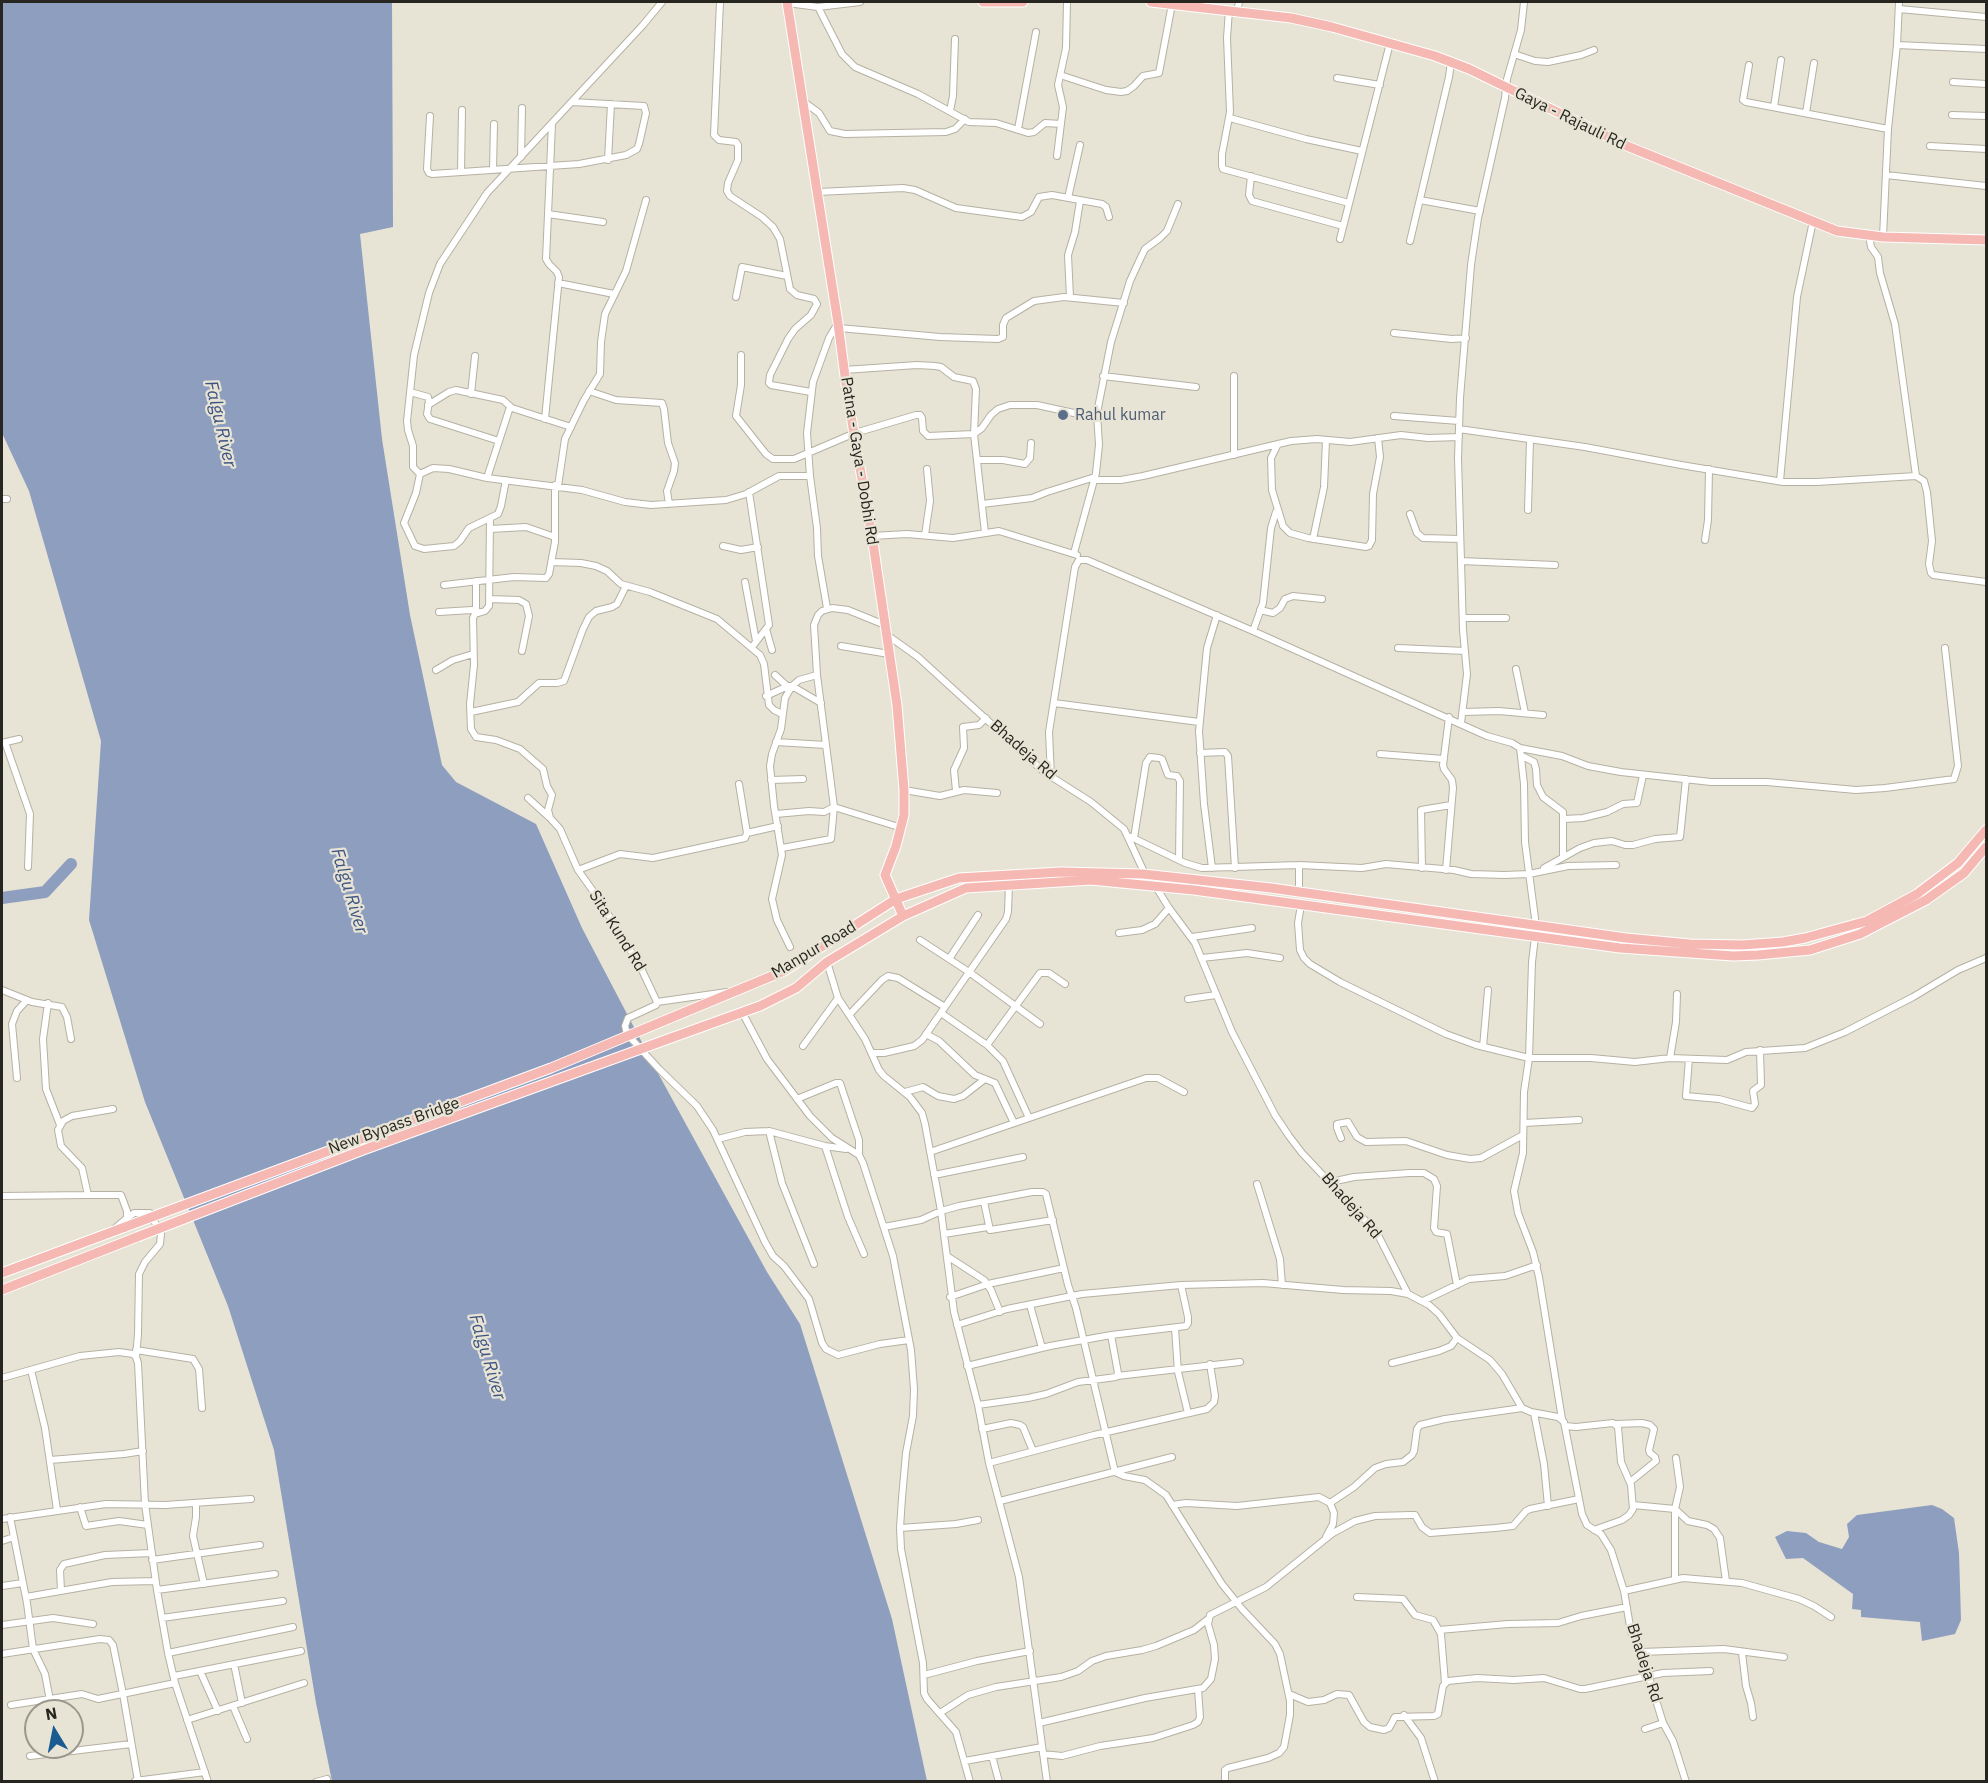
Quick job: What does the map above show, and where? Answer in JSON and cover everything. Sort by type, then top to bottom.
[{"type":"main road","name":"Patna - Gaya - Dobhi Rd","points":[[787,2],[897,705],[904,790],[902,828],[885,875],[903,916]]},
{"type":"main road","points":[[982,2],[1023,2]]},
{"type":"main road","name":"Gaya - Rajauli Rd","points":[[1156,2],[1235,7],[1309,22],[1451,62],[1627,146],[1843,232],[1883,237],[1986,239]]},
{"type":"main road","name":"Manpur Road","points":[[661,1022],[784,971],[896,899],[959,878],[1060,872],[1145,874],[1299,892],[1626,938],[1690,944],[1742,945],[1805,938],[1867,921],[1917,894],[1958,863],[1986,830]]},
{"type":"main road","name":"Manpur Road","points":[[670,1038],[742,1012],[796,988],[827,962],[903,916],[966,888],[1091,880],[1301,905],[1620,948],[1733,956],[1758,955],[1810,950],[1860,934],[1926,900],[1964,873],[1986,847]]},
{"type":"main road","name":"New Bypass Bridge","points":[[2,1273],[112,1232],[126,1222],[551,1068],[661,1022]]},
{"type":"main road","name":"New Bypass Bridge","points":[[2,1290],[363,1150],[670,1038]]},
{"type":"street","points":[[420,474],[414,469],[412,463],[413,444],[407,421],[414,355],[433,279],[476,207],[662,2]]},
{"type":"street","points":[[720,2],[714,135],[719,140],[736,142],[738,154],[727,191],[730,196],[770,223],[782,244],[792,292],[814,299],[817,304],[811,315],[795,329],[788,339],[770,375],[769,382],[771,385],[812,392]]},
{"type":"street","points":[[787,2],[818,7],[860,2]]},
{"type":"street","points":[[1057,156],[1063,107],[1058,90],[1065,48],[1067,2]]},
{"type":"street","points":[[1461,723],[1467,682],[1460,539],[1459,420],[1471,265],[1506,88],[1521,30],[1524,2]]},
{"type":"street","points":[[1883,237],[1888,129],[1898,45],[1899,2]]},
{"type":"street","points":[[1060,75],[1106,90],[1121,92],[1134,86],[1143,76],[1160,73],[1172,4]]},
{"type":"street","points":[[818,7],[842,54],[855,67],[918,94],[975,123],[996,123],[1031,132],[1045,123],[1061,124]]},
{"type":"street","points":[[1235,7],[1227,38],[1230,118],[1222,154],[1223,169],[1349,203]]},
{"type":"street","points":[[1899,9],[1986,17]]},
{"type":"street","points":[[1018,129],[1036,32]]},
{"type":"street","points":[[950,111],[954,89],[955,39]]},
{"type":"street","points":[[1340,240],[1390,43]]},
{"type":"street","points":[[1898,45],[1986,49]]},
{"type":"street","points":[[1514,54],[1535,61],[1548,62],[1594,50]]},
{"type":"street","points":[[1774,107],[1781,60]]},
{"type":"street","points":[[1410,241],[1451,62]]},
{"type":"street","points":[[1806,113],[1814,63]]},
{"type":"street","points":[[1749,65],[1743,100],[1888,129]]},
{"type":"street","points":[[1336,78],[1380,85]]},
{"type":"street","points":[[1953,82],[1986,84]]},
{"type":"street","points":[[430,116],[428,172],[432,174],[608,160],[626,155],[637,148],[641,139],[646,110],[644,106],[572,102]]},
{"type":"street","points":[[804,102],[819,113],[831,131],[845,134],[946,132],[956,129],[965,119]]},
{"type":"street","points":[[608,160],[611,104]]},
{"type":"street","points":[[521,158],[522,108]]},
{"type":"street","points":[[461,172],[462,110]]},
{"type":"street","points":[[1952,115],[1986,116]]},
{"type":"street","points":[[1230,118],[1312,141],[1362,151]]},
{"type":"street","points":[[493,170],[494,124]]},
{"type":"street","points":[[544,419],[559,274],[546,259],[552,124]]},
{"type":"street","points":[[1068,198],[1080,145]]},
{"type":"street","points":[[1930,147],[1986,150]]},
{"type":"street","points":[[1886,175],[1986,186]]},
{"type":"street","points":[[1251,176],[1249,188],[1252,201],[1343,226]]},
{"type":"street","points":[[818,192],[903,188],[915,190],[956,208],[1022,217],[1031,212],[1039,197],[1052,195],[1102,204],[1106,207],[1109,217]]},
{"type":"street","points":[[444,585],[514,577],[546,578],[549,574],[555,537],[557,485],[564,444],[589,391],[600,375],[600,342],[603,323],[626,271],[646,200]]},
{"type":"street","points":[[1420,200],[1480,211]]},
{"type":"street","points":[[1070,297],[1068,255],[1080,201]]},
{"type":"street","points":[[1074,553],[1095,479],[1099,445],[1097,418],[1111,342],[1130,281],[1142,255],[1145,249],[1167,231],[1178,204]]},
{"type":"street","points":[[548,214],[603,222]]},
{"type":"street","points":[[1780,481],[1797,297],[1813,221]]},
{"type":"street","points":[[1869,235],[1871,247],[1878,257],[1881,277],[1895,324],[1916,476]]},
{"type":"street","points":[[736,297],[742,267],[787,276]]},
{"type":"street","points":[[558,283],[614,294]]},
{"type":"street","points":[[782,848],[831,840],[834,807],[817,675],[814,625],[818,615],[827,608],[818,556],[807,433],[812,392],[823,353],[838,325],[940,337],[998,339],[1003,337],[1004,320],[1034,301],[1070,297],[1124,303]]},
{"type":"street","points":[[1394,333],[1452,339],[1466,338]]},
{"type":"street","points":[[741,355],[741,385],[736,416],[768,457],[787,460],[808,454],[855,433],[916,415],[922,418],[923,431],[928,436],[974,434],[998,409],[1010,405],[1037,405],[1097,418]]},
{"type":"street","points":[[471,394],[475,356]]},
{"type":"street","points":[[844,370],[935,366],[954,377],[970,380],[975,385],[974,434],[985,532]]},
{"type":"street","points":[[1103,376],[1196,387]]},
{"type":"street","points":[[1233,455],[1234,376]]},
{"type":"street","points":[[428,405],[453,390],[503,400],[510,407],[571,427]]},
{"type":"street","points":[[589,391],[616,400],[662,403],[668,443],[675,467],[668,491],[669,504]]},
{"type":"street","points":[[410,392],[428,397],[427,417],[430,419],[499,441]]},
{"type":"street","points":[[487,478],[510,407]]},
{"type":"street","points":[[1394,416],[1459,420]]},
{"type":"street","points":[[1459,429],[1780,481],[1916,476],[1925,482],[1927,492],[1931,528],[1929,564],[1931,573],[1986,582]]},
{"type":"street","points":[[982,504],[1032,498],[1095,479],[1136,477],[1300,440],[1350,442],[1401,435],[1428,438],[1459,437]]},
{"type":"street","points":[[1278,444],[1271,458],[1271,471],[1272,490],[1282,526],[1290,533],[1313,539],[1366,547],[1371,544],[1372,494],[1380,457],[1378,438]]},
{"type":"street","points":[[1528,510],[1530,439]]},
{"type":"street","points":[[1313,539],[1324,487],[1326,440]]},
{"type":"street","points":[[977,460],[1003,460],[1025,464],[1030,458],[1031,442]]},
{"type":"street","points":[[420,474],[434,468],[449,469],[487,478],[557,485],[651,506],[715,502],[735,498],[778,476],[810,476]]},
{"type":"street","points":[[925,535],[930,501],[927,469]]},
{"type":"street","points":[[1705,540],[1708,520],[1709,469]]},
{"type":"street","points":[[420,474],[416,493],[404,523],[411,539],[418,547],[424,549],[454,546],[469,528],[490,519],[500,511],[506,480]]},
{"type":"street","points":[[749,492],[769,622],[754,644]]},
{"type":"street","points":[[1253,631],[1266,581],[1271,528],[1277,511]]},
{"type":"street","points":[[1410,514],[1417,533],[1423,538],[1460,539]]},
{"type":"street","points":[[439,612],[488,609],[490,519]]},
{"type":"street","points":[[490,529],[526,527],[555,537]]},
{"type":"street","points":[[872,536],[896,534],[953,538],[985,532],[1006,532],[1074,553],[1082,559],[1217,615],[1487,736],[1512,743],[1520,748],[1562,756],[1588,766],[1643,775],[1723,782],[1805,784],[1856,790],[1954,779],[1958,766],[1945,648]]},
{"type":"street","points":[[723,546],[741,550],[758,547]]},
{"type":"street","points":[[1051,777],[1048,739],[1076,567],[1077,562],[1082,559]]},
{"type":"street","points":[[1461,561],[1555,565]]},
{"type":"street","points":[[552,562],[596,566],[607,571],[619,583],[661,596],[717,619],[754,644]]},
{"type":"street","points":[[476,581],[478,611],[473,618],[471,729],[474,735],[514,746],[543,769],[552,795],[548,810],[550,818]]},
{"type":"street","points":[[745,582],[754,644],[762,659],[766,696],[771,708],[782,714]]},
{"type":"street","points":[[471,712],[518,702],[539,683],[564,681],[589,617],[596,611],[617,604],[626,586]]},
{"type":"street","points":[[1260,610],[1273,613],[1280,608],[1285,599],[1293,596],[1322,599]]},
{"type":"street","points":[[489,599],[519,600],[526,604],[529,616],[522,651]]},
{"type":"street","name":"Bhadeja Rd","points":[[827,608],[848,610],[885,630],[918,657],[1038,767],[1099,808],[1131,837],[1136,858],[1145,874]]},
{"type":"street","points":[[1212,868],[1204,804],[1199,722],[1207,648],[1217,615]]},
{"type":"street","points":[[1463,618],[1506,618]]},
{"type":"street","points":[[766,629],[772,650]]},
{"type":"street","points":[[841,646],[889,654]]},
{"type":"street","points":[[1398,648],[1465,651]]},
{"type":"street","points":[[436,670],[453,660],[473,654]]},
{"type":"street","points":[[1516,669],[1525,713]]},
{"type":"street","points":[[774,675],[821,703]]},
{"type":"street","points":[[766,696],[803,678],[817,675]]},
{"type":"street","points":[[790,947],[777,921],[772,899],[782,848],[770,766],[781,729],[784,698],[791,685]]},
{"type":"street","points":[[1054,703],[1199,722]]},
{"type":"street","points":[[1463,712],[1493,711],[1543,715]]},
{"type":"street","points":[[1446,870],[1452,780],[1444,769],[1449,717]]},
{"type":"street","points":[[956,791],[954,770],[964,748],[963,727],[977,726],[986,718]]},
{"type":"street","points":[[19,739],[3,742],[30,814],[28,867]]},
{"type":"street","points":[[776,742],[826,745]]},
{"type":"street","points":[[1520,748],[1524,784],[1524,835],[1536,926]]},
{"type":"street","points":[[1200,753],[1225,752],[1228,756],[1235,868]]},
{"type":"street","points":[[1380,754],[1444,759]]},
{"type":"street","points":[[1521,756],[1534,762],[1538,785],[1546,801],[1561,809],[1564,819],[1563,857]]},
{"type":"street","points":[[1179,860],[1180,781],[1177,776],[1168,775],[1162,759],[1150,757],[1146,763],[1131,837],[1179,860],[1194,866],[1235,868],[1299,865],[1356,868],[1386,864],[1479,875],[1529,874],[1574,865],[1616,865]]},
{"type":"street","points":[[1564,819],[1583,818],[1607,812],[1623,804],[1637,803],[1643,775]]},
{"type":"street","points":[[771,780],[803,779]]},
{"type":"street","points":[[1541,870],[1587,844],[1612,841],[1633,845],[1651,840],[1680,837],[1686,779]]},
{"type":"street","points":[[578,870],[620,854],[653,858],[742,839],[747,836],[747,833],[739,784]]},
{"type":"street","points":[[904,790],[940,795],[964,790],[997,793]]},
{"type":"street","name":"Sita Kund Rd","points":[[528,798],[560,830],[578,870],[640,966],[657,1002]]},
{"type":"street","points":[[1422,868],[1421,810],[1451,805]]},
{"type":"street","points":[[776,814],[809,810],[824,812],[834,807],[902,828]]},
{"type":"street","points":[[747,833],[778,826]]},
{"type":"street","points":[[1299,865],[1299,892]]},
{"type":"street","points":[[872,1053],[884,1053],[914,1046],[926,1034],[1006,919],[1009,884]]},
{"type":"street","name":"Bhadeja Rd","points":[[1156,887],[1192,937],[1216,995],[1275,1115],[1288,1136],[1377,1233],[1408,1293]]},
{"type":"street","points":[[1301,905],[1298,923],[1300,950],[1310,964],[1340,982],[1446,1034],[1483,1047],[1529,1058],[1592,1058],[1635,1062],[1670,1058],[1727,1060],[1743,1053],[1760,1050],[1801,1049],[1845,1032],[1913,997],[1958,970],[1986,958]]},
{"type":"street","points":[[1119,933],[1142,930],[1155,924],[1169,908]]},
{"type":"street","points":[[949,959],[978,915]]},
{"type":"street","points":[[1192,937],[1252,928]]},
{"type":"street","points":[[1341,1138],[1337,1124],[1348,1122],[1357,1137],[1366,1142],[1406,1141],[1447,1155],[1470,1159],[1481,1158],[1523,1135],[1535,937]]},
{"type":"street","points":[[920,940],[969,972],[1040,1024]]},
{"type":"street","points":[[1202,958],[1247,953],[1280,958]]},
{"type":"street","points":[[827,962],[837,998],[884,1076],[905,1092],[922,1113],[941,1211],[950,1297],[978,1406],[989,1463],[1019,1577],[1047,1782]]},
{"type":"street","points":[[987,1045],[1040,973],[1049,973],[1065,984]]},
{"type":"street","points":[[849,1015],[882,980],[888,976],[898,978],[987,1045],[1006,1066],[1029,1118]]},
{"type":"street","points":[[2,990],[27,1000],[62,1007],[65,1011],[71,1039]]},
{"type":"street","points":[[1483,1047],[1488,990]]},
{"type":"street","points":[[737,991],[657,1002],[656,1005],[628,1018],[625,1026],[627,1034],[659,1070],[697,1106],[718,1139],[765,1242],[773,1256],[784,1266],[809,1299],[822,1343],[826,1349],[838,1355],[880,1344],[909,1340]]},
{"type":"street","points":[[1670,1058],[1676,1022],[1677,993]]},
{"type":"street","points":[[1188,999],[1216,995]]},
{"type":"street","points":[[802,1046],[837,998]]},
{"type":"street","points":[[17,1078],[12,1024],[17,1011],[27,1000]]},
{"type":"street","points":[[48,1003],[43,1039],[46,1089],[60,1125]]},
{"type":"street","points":[[742,1012],[767,1059],[810,1116],[827,1134],[859,1155]]},
{"type":"street","points":[[926,1034],[939,1041],[975,1075],[995,1083],[1014,1123]]},
{"type":"street","points":[[1689,1059],[1686,1096],[1719,1099],[1752,1108],[1755,1104],[1754,1089],[1761,1085],[1760,1050]]},
{"type":"street","points":[[930,1152],[1151,1077],[1158,1078],[1184,1092]]},
{"type":"street","points":[[905,1092],[924,1087],[943,1098],[958,1099],[985,1079]]},
{"type":"street","points":[[797,1099],[840,1083],[859,1140],[859,1155],[895,1264],[909,1340],[914,1399],[905,1464],[900,1528],[901,1549],[924,1675],[924,1693],[956,1732],[970,1782]]},
{"type":"street","points":[[88,1195],[82,1168],[61,1146],[58,1130],[60,1125],[72,1116],[113,1109]]},
{"type":"street","points":[[1524,1123],[1579,1120]]},
{"type":"street","points":[[718,1139],[745,1132],[769,1131],[825,1146],[853,1150]]},
{"type":"street","points":[[769,1131],[782,1183],[814,1264]]},
{"type":"street","name":"Bhadeja Rd","points":[[1523,1135],[1522,1158],[1514,1191],[1516,1204],[1537,1265],[1562,1419],[1584,1520],[1587,1525],[1601,1534],[1609,1546],[1624,1591],[1631,1632],[1641,1652],[1663,1723],[1673,1741],[1686,1782]]},
{"type":"street","points":[[825,1146],[848,1217],[864,1254]]},
{"type":"street","points":[[934,1175],[1023,1157]]},
{"type":"street","points":[[1331,1182],[1354,1177],[1409,1173],[1424,1173],[1434,1179],[1437,1186],[1434,1228],[1437,1232],[1447,1234],[1457,1285]]},
{"type":"street","points":[[1257,1184],[1280,1259],[1282,1285]]},
{"type":"street","points":[[884,1227],[921,1220],[941,1211],[1032,1192],[1043,1192],[1053,1220],[1115,1472]]},
{"type":"street","points":[[2,1196],[121,1195],[127,1211],[126,1222]]},
{"type":"street","points":[[984,1202],[988,1227]]},
{"type":"street","points":[[126,1222],[134,1213],[150,1213],[160,1234],[160,1244],[145,1262],[139,1274],[136,1354],[145,1504],[155,1581],[174,1680],[208,1782]]},
{"type":"street","points":[[944,1234],[988,1227],[993,1230],[1053,1220]]},
{"type":"street","points":[[946,1256],[988,1284],[1000,1312]]},
{"type":"street","points":[[1423,1301],[1469,1279],[1505,1276],[1537,1265]]},
{"type":"street","points":[[950,1297],[988,1284],[1064,1268]]},
{"type":"street","points":[[957,1325],[1000,1312],[1098,1291],[1181,1285],[1241,1283],[1408,1293],[1439,1314],[1457,1338],[1490,1360],[1502,1374],[1522,1408]]},
{"type":"street","points":[[967,1366],[1083,1340],[1186,1326],[1188,1323],[1181,1285]]},
{"type":"street","points":[[1030,1305],[1042,1348]]},
{"type":"street","points":[[1174,1328],[1178,1368],[1188,1413]]},
{"type":"street","points":[[1111,1335],[1117,1376]]},
{"type":"street","points":[[1392,1364],[1439,1351],[1451,1346],[1457,1338]]},
{"type":"street","points":[[2,1378],[80,1356],[108,1352],[193,1359],[199,1369],[202,1408]]},
{"type":"street","points":[[978,1406],[1046,1394],[1078,1382],[1240,1362]]},
{"type":"street","points":[[989,1463],[1105,1432],[1207,1409],[1214,1402],[1215,1388],[1210,1365]]},
{"type":"street","points":[[31,1370],[43,1418],[57,1510]]},
{"type":"street","points":[[1330,1503],[1354,1487],[1375,1468],[1403,1462],[1412,1455],[1417,1429],[1420,1425],[1445,1419],[1522,1408],[1562,1419]]},
{"type":"street","points":[[1534,1413],[1544,1464],[1548,1506]]},
{"type":"street","points":[[1565,1426],[1582,1427],[1642,1422],[1650,1425],[1654,1429],[1649,1450],[1656,1461],[1630,1482]]},
{"type":"street","points":[[982,1429],[1011,1423],[1020,1425],[1033,1451]]},
{"type":"street","points":[[1594,1530],[1622,1521],[1632,1512],[1630,1482],[1621,1462],[1619,1431],[1616,1424]]},
{"type":"street","points":[[50,1460],[143,1451]]},
{"type":"street","points":[[1000,1501],[1172,1457]]},
{"type":"street","points":[[1675,1579],[1675,1509],[1680,1487],[1676,1458]]},
{"type":"street","points":[[1115,1472],[1152,1484],[1161,1490],[1222,1584],[1280,1654],[1289,1694],[1290,1715],[1282,1750],[1268,1758],[1228,1768],[1225,1770],[1225,1782]]},
{"type":"street","points":[[1172,1504],[1237,1506],[1323,1498],[1330,1503],[1334,1519],[1325,1540]]},
{"type":"street","points":[[2,1518],[106,1504],[196,1503],[252,1499]]},
{"type":"street","points":[[940,1713],[968,1695],[996,1687],[1071,1675],[1098,1659],[1156,1646],[1194,1630],[1214,1612],[1237,1603],[1266,1587],[1325,1540],[1355,1521],[1375,1516],[1415,1515],[1426,1531],[1448,1533],[1513,1526],[1526,1511],[1579,1499]]},
{"type":"street","points":[[196,1503],[193,1532],[204,1584]]},
{"type":"street","points":[[1633,1505],[1675,1509],[1689,1521],[1710,1526],[1720,1538],[1726,1581]]},
{"type":"street","points":[[80,1507],[86,1526],[119,1521],[148,1525]]},
{"type":"street","points":[[10,1517],[26,1597],[33,1649],[45,1674],[51,1699]]},
{"type":"street","points":[[900,1528],[978,1520]]},
{"type":"street","points":[[2,1541],[14,1537]]},
{"type":"street","points":[[61,1591],[60,1570],[64,1564],[105,1556],[198,1553],[260,1545]]},
{"type":"street","points":[[157,1590],[275,1574]]},
{"type":"street","points":[[1624,1591],[1675,1579],[1726,1581],[1748,1584],[1799,1599],[1831,1617]]},
{"type":"street","points":[[26,1597],[112,1582],[155,1581]]},
{"type":"street","points":[[2,1586],[23,1583]]},
{"type":"street","points":[[1289,1694],[1308,1702],[1324,1700],[1337,1694],[1349,1695],[1364,1722],[1381,1730],[1389,1728],[1395,1717],[1438,1714],[1445,1683],[1439,1630],[1431,1618],[1411,1612],[1406,1600],[1403,1599],[1357,1597]]},
{"type":"street","points":[[162,1618],[283,1601]]},
{"type":"street","points":[[1439,1630],[1508,1624],[1558,1623],[1627,1607]]},
{"type":"street","points":[[2,1625],[53,1618],[93,1624]]},
{"type":"street","points":[[1039,1723],[1144,1698],[1203,1688],[1208,1683],[1214,1665],[1215,1652],[1208,1619]]},
{"type":"street","points":[[168,1653],[293,1627]]},
{"type":"street","points":[[2,1654],[109,1640],[123,1694],[136,1781],[205,1772]]},
{"type":"street","points":[[1641,1652],[1724,1649],[1784,1657]]},
{"type":"street","points":[[924,1675],[977,1660],[1030,1651]]},
{"type":"street","points":[[56,1699],[82,1694],[98,1699],[200,1671],[302,1652]]},
{"type":"street","points":[[1742,1653],[1753,1717]]},
{"type":"street","points":[[234,1664],[242,1703]]},
{"type":"street","points":[[200,1671],[218,1711]]},
{"type":"street","points":[[1445,1683],[1477,1678],[1514,1680],[1544,1678],[1580,1689],[1663,1673],[1710,1671]]},
{"type":"street","points":[[188,1720],[304,1683]]},
{"type":"street","points":[[965,1761],[1043,1751],[1062,1756],[1100,1746],[1153,1738],[1198,1722],[1200,1717],[1198,1689]]},
{"type":"street","points":[[11,1706],[24,1704]]},
{"type":"street","points":[[233,1706],[247,1739]]},
{"type":"street","points":[[1404,1715],[1421,1738],[1435,1782]]},
{"type":"street","points":[[1645,1729],[1663,1723]]},
{"type":"street","points":[[84,1748],[131,1744]]},
{"type":"street","points":[[992,1756],[999,1782]]},
{"type":"street","points":[[316,1782],[327,1779]]},
{"type":"water","name":"Falgu River","points":[[2,2],[392,2],[393,227],[360,234],[382,439],[410,615],[442,765],[456,782],[536,824],[582,928],[659,1075],[767,1272],[800,1324],[892,1619],[927,1781],[332,1781],[316,1703],[274,1450],[228,1306],[145,1102],[89,920],[101,741],[29,491],[2,433]]},
{"type":"water","points":[[1932,1505],[1954,1518],[1959,1553],[1961,1620],[1955,1634],[1922,1641],[1920,1622],[1861,1617],[1861,1610],[1852,1609],[1853,1594],[1803,1558],[1786,1559],[1775,1537],[1787,1531],[1806,1533],[1819,1542],[1842,1549],[1849,1537],[1847,1524],[1857,1515]]},
{"type":"waterway","points":[[2,898],[45,892],[71,864]]},
{"type":"place","name":"Rahul kumar","points":[[1063,415]]}]
